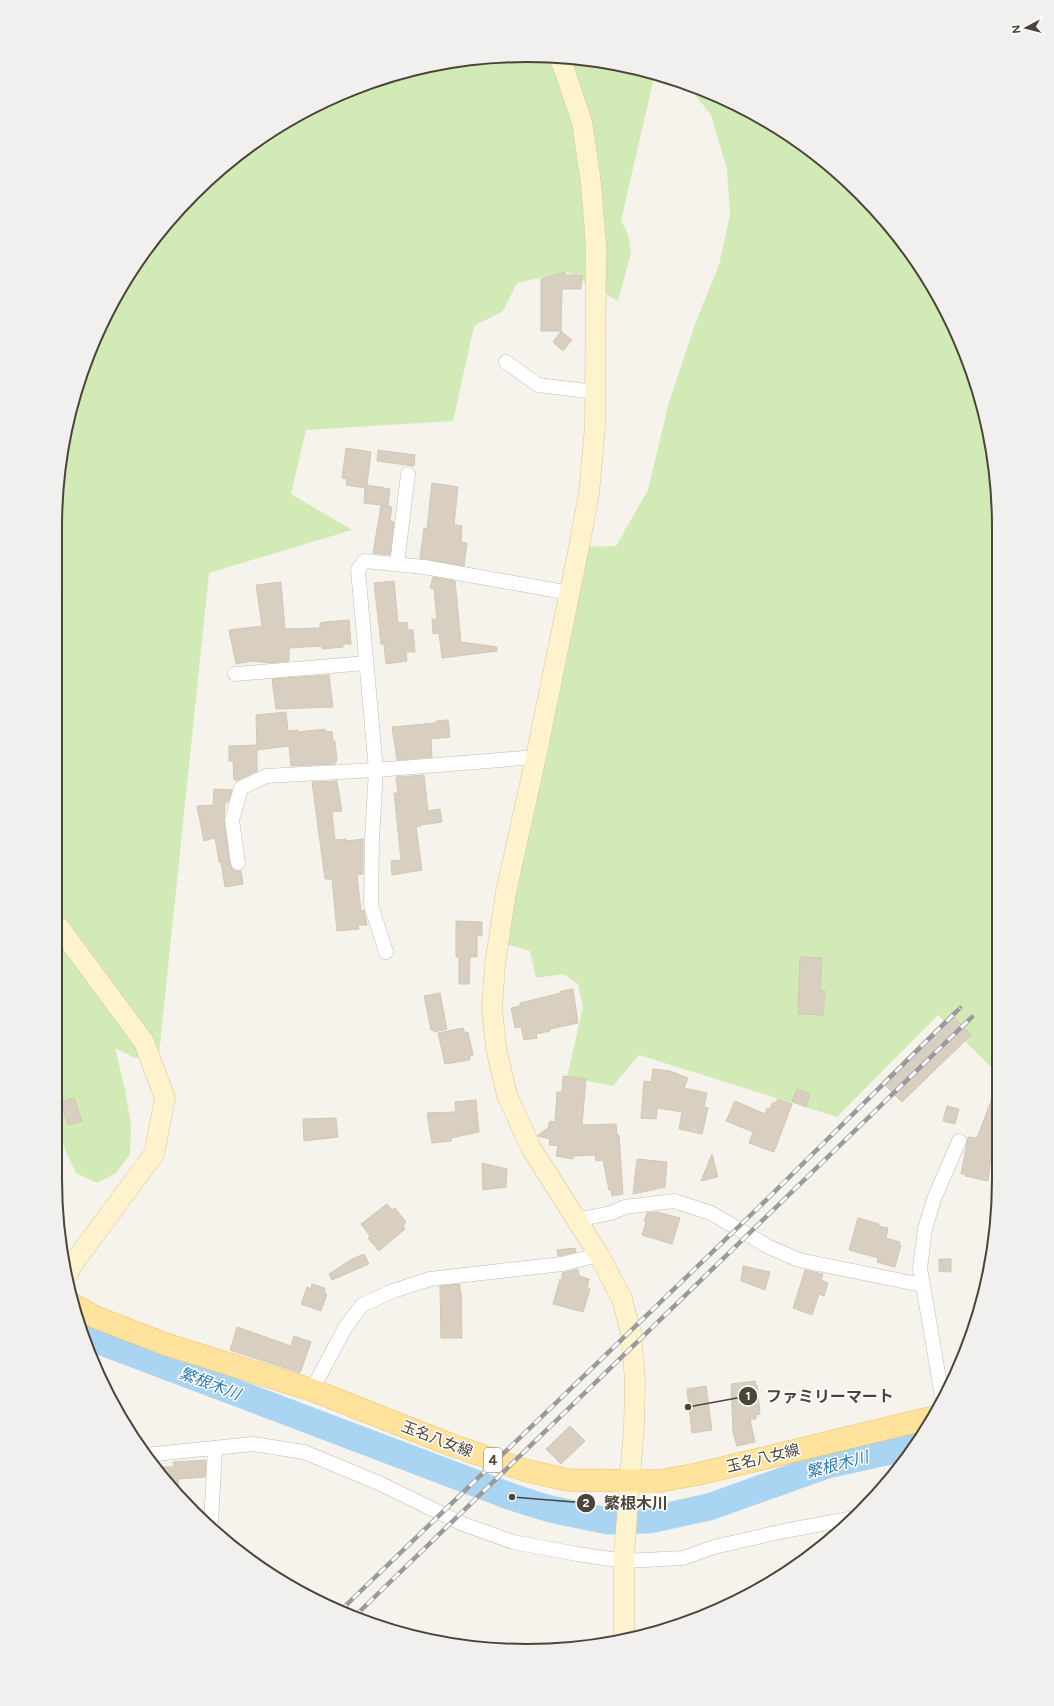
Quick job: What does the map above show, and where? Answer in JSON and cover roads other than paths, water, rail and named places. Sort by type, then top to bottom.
[{"type":"main road","name":"玉名八女線","points":[[81,1309],[95,1317],[165,1344],[312,1390],[449,1444],[524,1470],[568,1480],[630,1490],[660,1481],[698,1474],[925,1419]]},
{"type":"street","points":[[561,63],[582,122],[591,183],[596,246],[595,427],[589,493],[570,593],[506,892],[495,964],[492,1008],[496,1048],[507,1096],[531,1148],[599,1255],[622,1299],[631,1334],[635,1381],[634,1427],[624,1558],[624,1634]]},
{"type":"street","points":[[506,362],[538,385],[595,392]]},
{"type":"street","points":[[397,564],[408,474]]},
{"type":"street","points":[[386,952],[371,905],[372,838],[376,770],[358,570],[364,561],[397,564],[424,567],[570,593]]},
{"type":"street","points":[[235,674],[366,663]]},
{"type":"street","points":[[238,863],[232,820],[240,788],[266,776],[376,770],[536,757]]},
{"type":"street","points":[[62,931],[144,1042],[165,1098],[154,1154],[71,1268]]},
{"type":"street","points":[[941,1391],[920,1268],[926,1229],[934,1199],[959,1141]]},
{"type":"street","points":[[576,1220],[611,1213],[625,1207],[674,1201],[711,1213],[769,1247],[799,1260],[922,1285]]},
{"type":"street","points":[[312,1390],[345,1328],[362,1305],[430,1279],[562,1264],[599,1255]]},
{"type":"street","points":[[152,1454],[253,1444],[304,1452],[379,1483],[463,1524],[513,1542],[577,1554],[624,1558],[683,1558],[721,1546],[784,1531],[843,1520]]},
{"type":"street","points":[[211,1521],[215,1448]]},
{"type":"waterway","name":"繁根木川","points":[[90,1338],[512,1497],[550,1509],[608,1521],[649,1520],[709,1507],[827,1465],[906,1447]]},
{"type":"railway","points":[[344,1607],[757,1209],[960,1008]]},
{"type":"railway","points":[[359,1612],[972,1017]]},
{"type":"place","name":"ファミリーマート","points":[[688,1407]]},
{"type":"place","name":"繁根木川","points":[[512,1497]]}]
